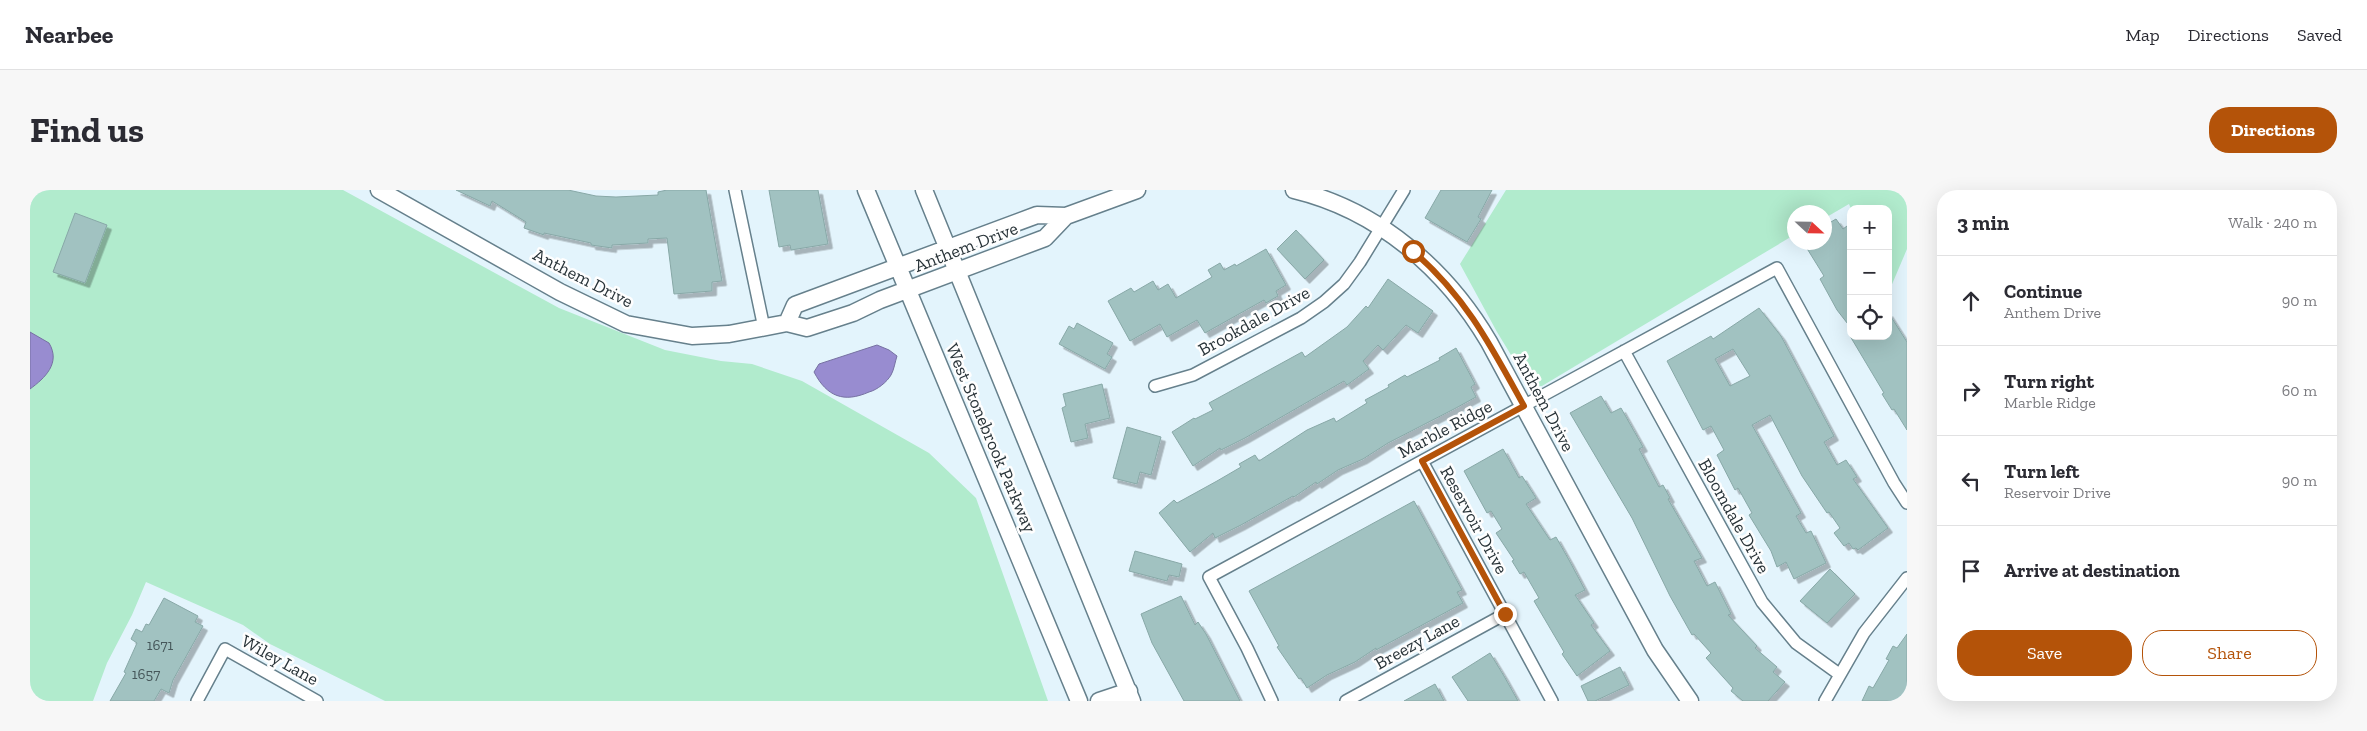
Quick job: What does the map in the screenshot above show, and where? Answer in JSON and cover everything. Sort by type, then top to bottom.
[{"type":"street","name":"Anthem Drive","points":[[380,190],[560,292],[626,324],[692,336],[729,334],[787,323],[807,328],[853,313],[907,290],[1045,238],[1066,216]]},
{"type":"street","points":[[735,190],[764,328]]},
{"type":"street","name":"West Stonebrook Parkway","points":[[866,190],[1079,701]]},
{"type":"street","name":"West Stonebrook Parkway","points":[[924,190],[1131,696]]},
{"type":"street","name":"Anthem Drive","points":[[787,323],[795,305],[1037,215],[1066,216],[1137,190]]},
{"type":"street","name":"Anthem Drive","points":[[1294,190],[1341,206],[1381,227],[1413,251],[1455,293],[1479,325],[1655,650],[1690,701]]},
{"type":"street","name":"Brookdale Drive","points":[[1155,386],[1193,375],[1313,311],[1344,284],[1404,190]]},
{"type":"street","name":"Marble Ridge","points":[[1272,701],[1209,577],[1777,268],[1894,483],[1907,503]]},
{"type":"street","name":"Bloomdale Drive","points":[[1624,352],[1762,602],[1796,643],[1839,674]]},
{"type":"street","name":"Reservoir Drive","points":[[1422,461],[1552,701]]},
{"type":"street","points":[[1825,701],[1864,633],[1907,578]]},
{"type":"street","name":"Breezy Lane","points":[[1349,700],[1505,614]]},
{"type":"street","name":"Wiley Lane","points":[[197,701],[225,649],[317,701]]},
{"type":"street","points":[[1099,701],[1131,696]]},
{"type":"green space","points":[[30,190],[343,190],[559,308],[665,350],[721,361],[752,364],[802,381],[929,453],[976,498],[1048,701],[385,701],[270,644],[243,625],[146,582],[132,615],[107,663],[93,701],[30,701]]},
{"type":"green space","points":[[1506,190],[1907,190],[1907,249],[1892,284],[1892,205],[1849,204],[1832,214],[1832,205],[1787,205],[1787,239],[1542,386],[1530,386],[1497,332],[1460,264]]},
{"type":"shaded area","points":[[30,332],[49,343],[53,357],[50,369],[46,375],[30,389]]},
{"type":"shaded area","points":[[877,345],[897,356],[889,378],[872,391],[852,397],[837,395],[825,387],[814,372],[819,364]]},
{"type":"building","points":[[456,190],[568,190],[596,196],[616,197],[658,195],[658,192],[667,190],[706,190],[722,281],[712,282],[712,291],[674,294],[667,238],[648,239],[648,243],[612,245],[612,248],[591,245],[591,243],[544,233],[544,235],[524,228],[526,222],[492,201],[490,206]]},
{"type":"building","points":[[769,190],[818,190],[828,244],[791,250],[790,245],[779,247]]},
{"type":"building","points":[[1441,190],[1492,190],[1478,217],[1481,219],[1467,242],[1425,218]]},
{"type":"building","points":[[75,213],[107,225],[85,283],[53,272]]},
{"type":"building","points":[[1836,219],[1843,229],[1847,226],[1847,323],[1837,310],[1820,279],[1824,276],[1808,250],[1832,250],[1832,221]]},
{"type":"building","points":[[1296,230],[1324,260],[1305,279],[1277,249]]},
{"type":"building","points":[[1266,249],[1286,285],[1276,291],[1278,296],[1266,303],[1264,300],[1205,333],[1197,320],[1167,337],[1160,324],[1130,341],[1108,301],[1131,288],[1134,292],[1153,281],[1158,290],[1168,284],[1176,298],[1212,277],[1208,270],[1220,263],[1224,270],[1235,264],[1236,266]]},
{"type":"building","points":[[1388,279],[1433,311],[1418,333],[1406,325],[1383,350],[1378,345],[1363,361],[1369,369],[1347,385],[1344,381],[1245,438],[1221,450],[1220,448],[1193,466],[1172,432],[1194,418],[1213,410],[1209,403],[1302,352],[1305,357],[1347,327],[1366,306],[1368,308]]},
{"type":"building","points":[[1759,308],[1781,336],[1834,436],[1824,442],[1837,465],[1846,460],[1857,477],[1853,479],[1888,528],[1858,550],[1856,548],[1853,549],[1849,543],[1844,546],[1834,533],[1840,528],[1829,512],[1827,513],[1802,476],[1770,415],[1752,425],[1801,513],[1796,516],[1806,533],[1811,531],[1826,563],[1794,579],[1786,562],[1777,567],[1771,551],[1749,515],[1752,513],[1738,488],[1735,490],[1717,455],[1724,450],[1711,426],[1703,430],[1667,361],[1711,336],[1713,339]],"holes":[[[1733,349],[1750,376],[1730,386],[1715,359]]]},
{"type":"building","points":[[1892,318],[1907,342],[1907,430],[1882,394],[1884,393],[1852,340],[1892,340]]},
{"type":"building","points":[[1077,323],[1113,343],[1107,354],[1112,357],[1105,369],[1059,344],[1069,326],[1074,329]]},
{"type":"building","points":[[1456,348],[1475,384],[1471,387],[1476,397],[1388,443],[1363,459],[1338,470],[1317,484],[1316,482],[1294,497],[1241,525],[1215,538],[1213,533],[1190,552],[1159,513],[1174,500],[1177,503],[1217,481],[1241,467],[1239,464],[1255,455],[1259,461],[1307,430],[1334,418],[1336,422],[1367,403],[1365,400],[1389,387],[1388,385],[1405,375],[1407,377],[1440,360],[1439,358]]},
{"type":"building","points":[[1102,384],[1110,418],[1085,424],[1088,438],[1071,442],[1062,408],[1066,406],[1063,394]]},
{"type":"building","points":[[1601,396],[1611,413],[1621,408],[1643,447],[1639,449],[1659,487],[1663,485],[1670,498],[1668,499],[1702,558],[1694,561],[1707,586],[1715,582],[1731,614],[1728,615],[1757,646],[1755,648],[1777,667],[1773,672],[1785,682],[1768,701],[1743,701],[1731,691],[1733,688],[1706,658],[1711,653],[1694,634],[1692,635],[1670,596],[1632,518],[1570,413]]},
{"type":"building","points":[[1127,427],[1161,437],[1151,475],[1140,472],[1137,484],[1113,478]]},
{"type":"building","points":[[1503,449],[1519,478],[1522,476],[1536,498],[1526,504],[1550,540],[1556,537],[1585,590],[1575,595],[1594,623],[1591,625],[1610,651],[1577,676],[1562,654],[1564,652],[1534,601],[1539,598],[1524,572],[1520,574],[1512,561],[1514,560],[1496,533],[1502,529],[1491,511],[1487,513],[1464,471]]},
{"type":"building","points":[[1414,501],[1462,590],[1457,592],[1463,603],[1376,650],[1376,648],[1355,662],[1327,675],[1307,688],[1277,647],[1279,646],[1249,591]]},
{"type":"building","points":[[1135,551],[1182,564],[1179,577],[1169,575],[1167,581],[1129,571]]},
{"type":"building","points":[[1830,569],[1855,594],[1827,623],[1800,601]]},
{"type":"building","points":[[1181,596],[1195,625],[1198,622],[1206,634],[1240,701],[1184,701],[1152,643],[1141,614]]},
{"type":"building","points":[[164,598],[198,616],[195,622],[203,626],[173,680],[169,693],[161,689],[154,701],[110,701],[126,673],[124,672],[137,643],[131,639],[136,629],[142,632],[146,624],[149,625]]},
{"type":"building","points":[[1907,634],[1907,701],[1862,701],[1869,686],[1873,688],[1889,660],[1886,659],[1893,646],[1897,648]]},
{"type":"building","points":[[1490,653],[1518,701],[1468,701],[1452,677]]},
{"type":"building","points":[[1620,667],[1629,685],[1595,701],[1588,701],[1581,686]]},
{"type":"building","points":[[1435,684],[1444,701],[1404,701]]},
{"type":"route","points":[[1413,251],[1442,278],[1468,309],[1489,342],[1524,406],[1422,461],[1505,614]]}]
